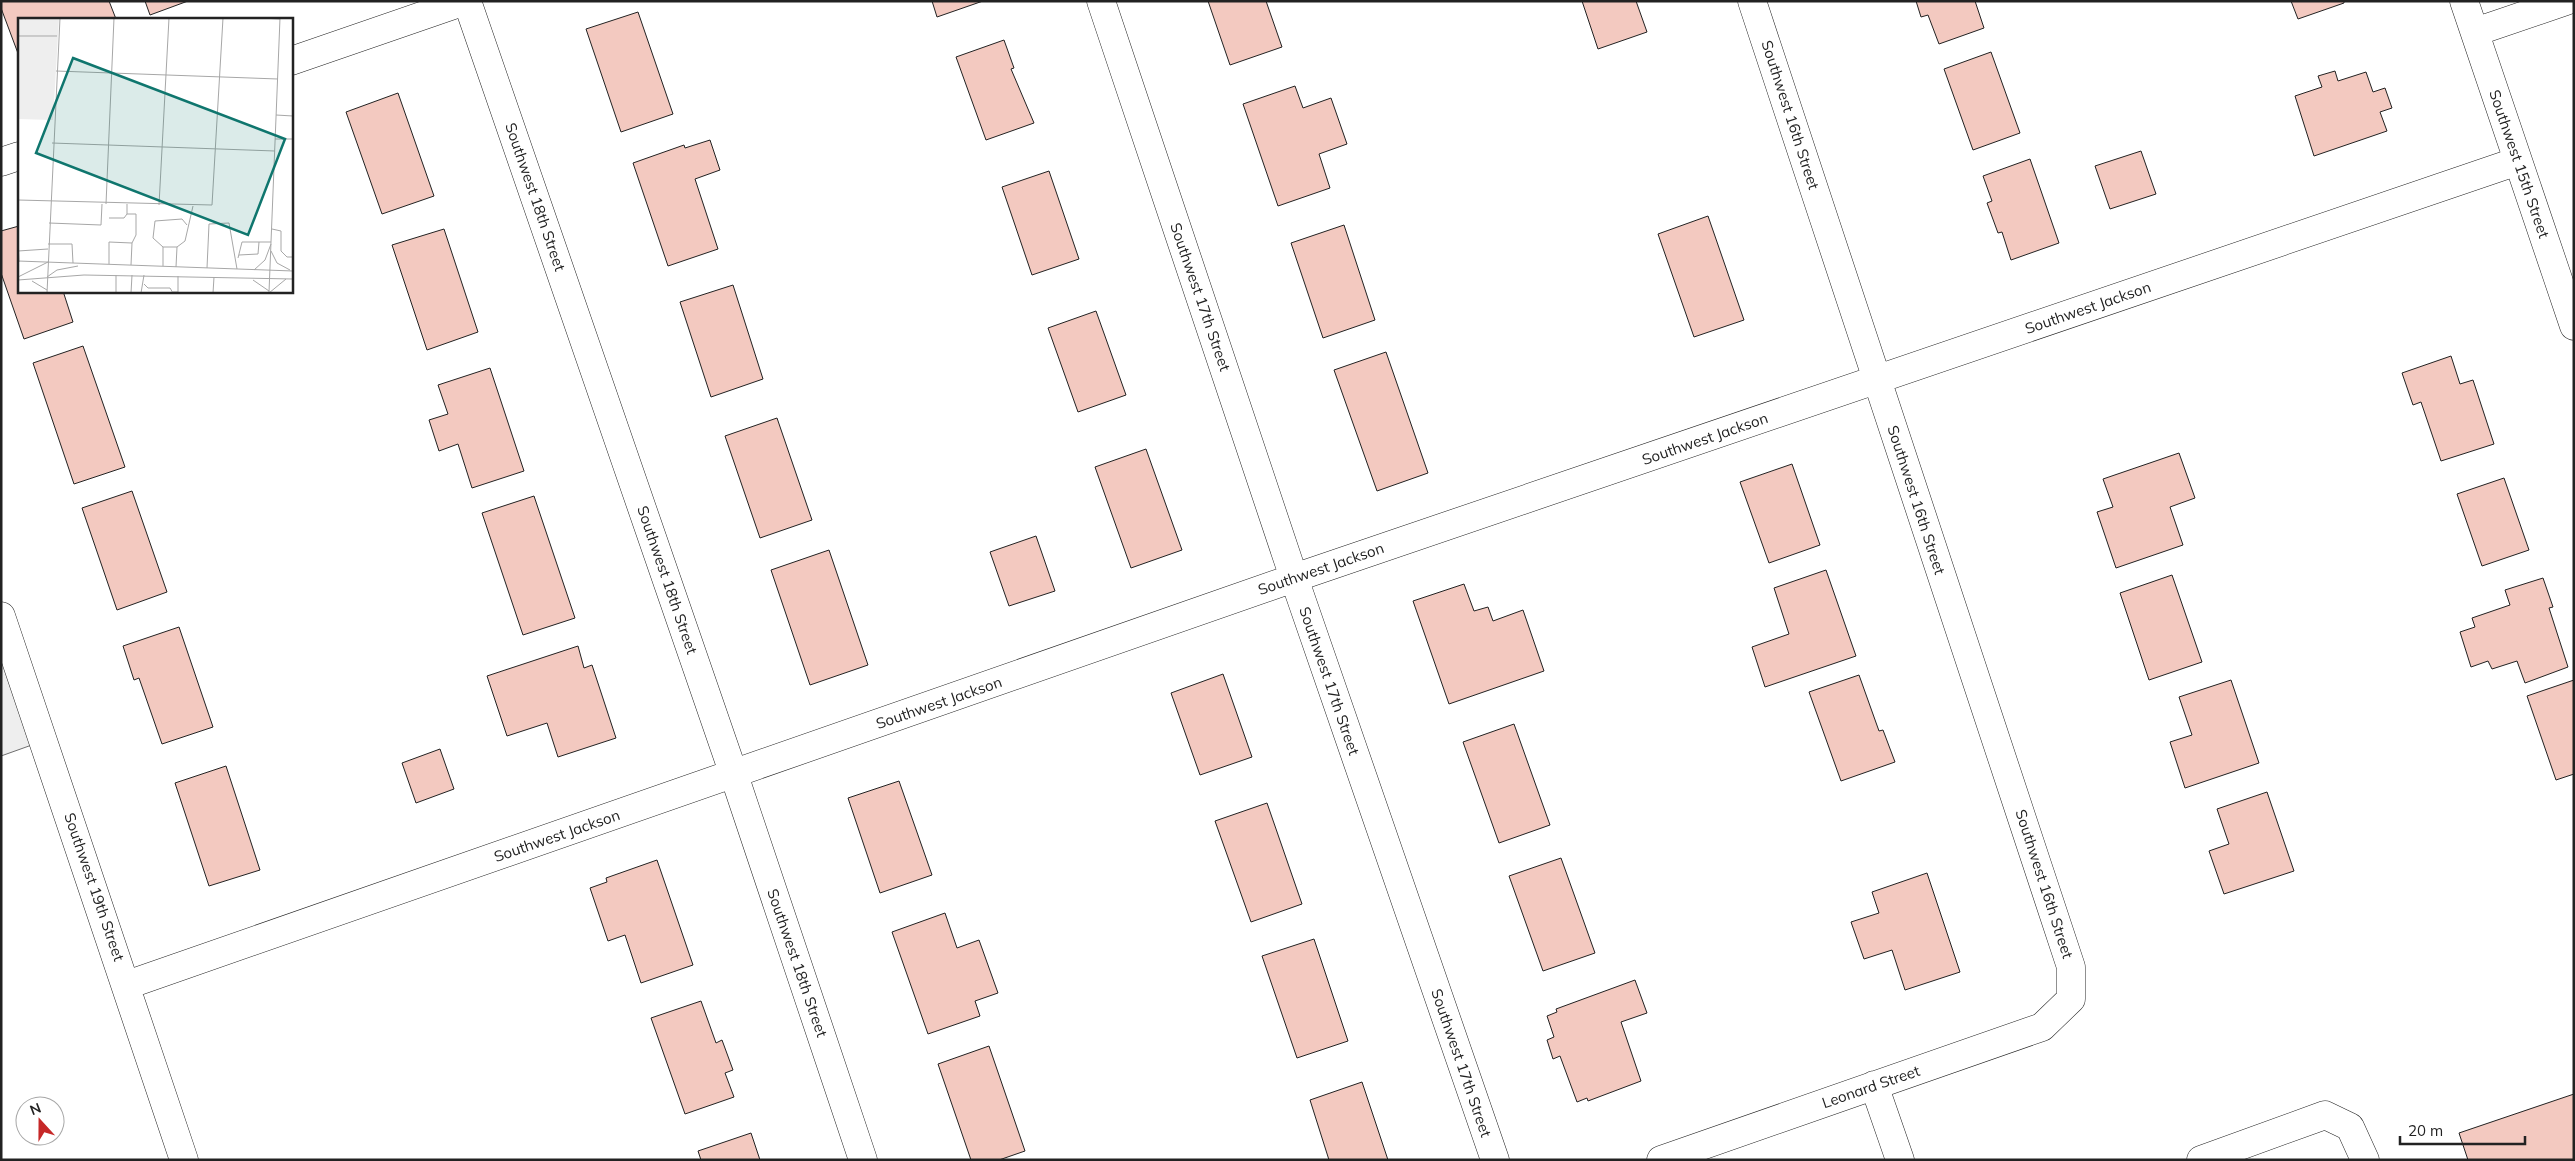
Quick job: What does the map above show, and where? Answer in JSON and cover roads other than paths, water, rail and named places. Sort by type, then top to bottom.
[{"type":"street","points":[[292,61],[466,1]]},
{"type":"street","name":"Southwest 18th Street","points":[[466,1],[734,775],[863,1160]]},
{"type":"street","name":"Southwest 17th Street","points":[[1100,1],[1294,578],[1494,1160]]},
{"type":"street","name":"Southwest 16th Street","points":[[1752,1],[2072,968],[2071,999]]},
{"type":"street","name":"Southwest 15th Street","points":[[2464,1],[2574,326]]},
{"type":"street","points":[[2475,32],[2566,1]]},
{"type":"street","points":[[1,162],[18,156]]},
{"type":"street","name":"Southwest Jackson","points":[[128,985],[1294,578],[2518,161]]},
{"type":"street","name":"Southwest 19th Street","points":[[1,616],[128,985],[184,1160]]},
{"type":"street","name":"Leonard Street","points":[[1662,1160],[2042,1027],[2071,999]]},
{"type":"street","points":[[1874,1086],[1900,1160]]},
{"type":"street","points":[[2201,1160],[2325,1115],[2350,1127],[2365,1160]]}]
